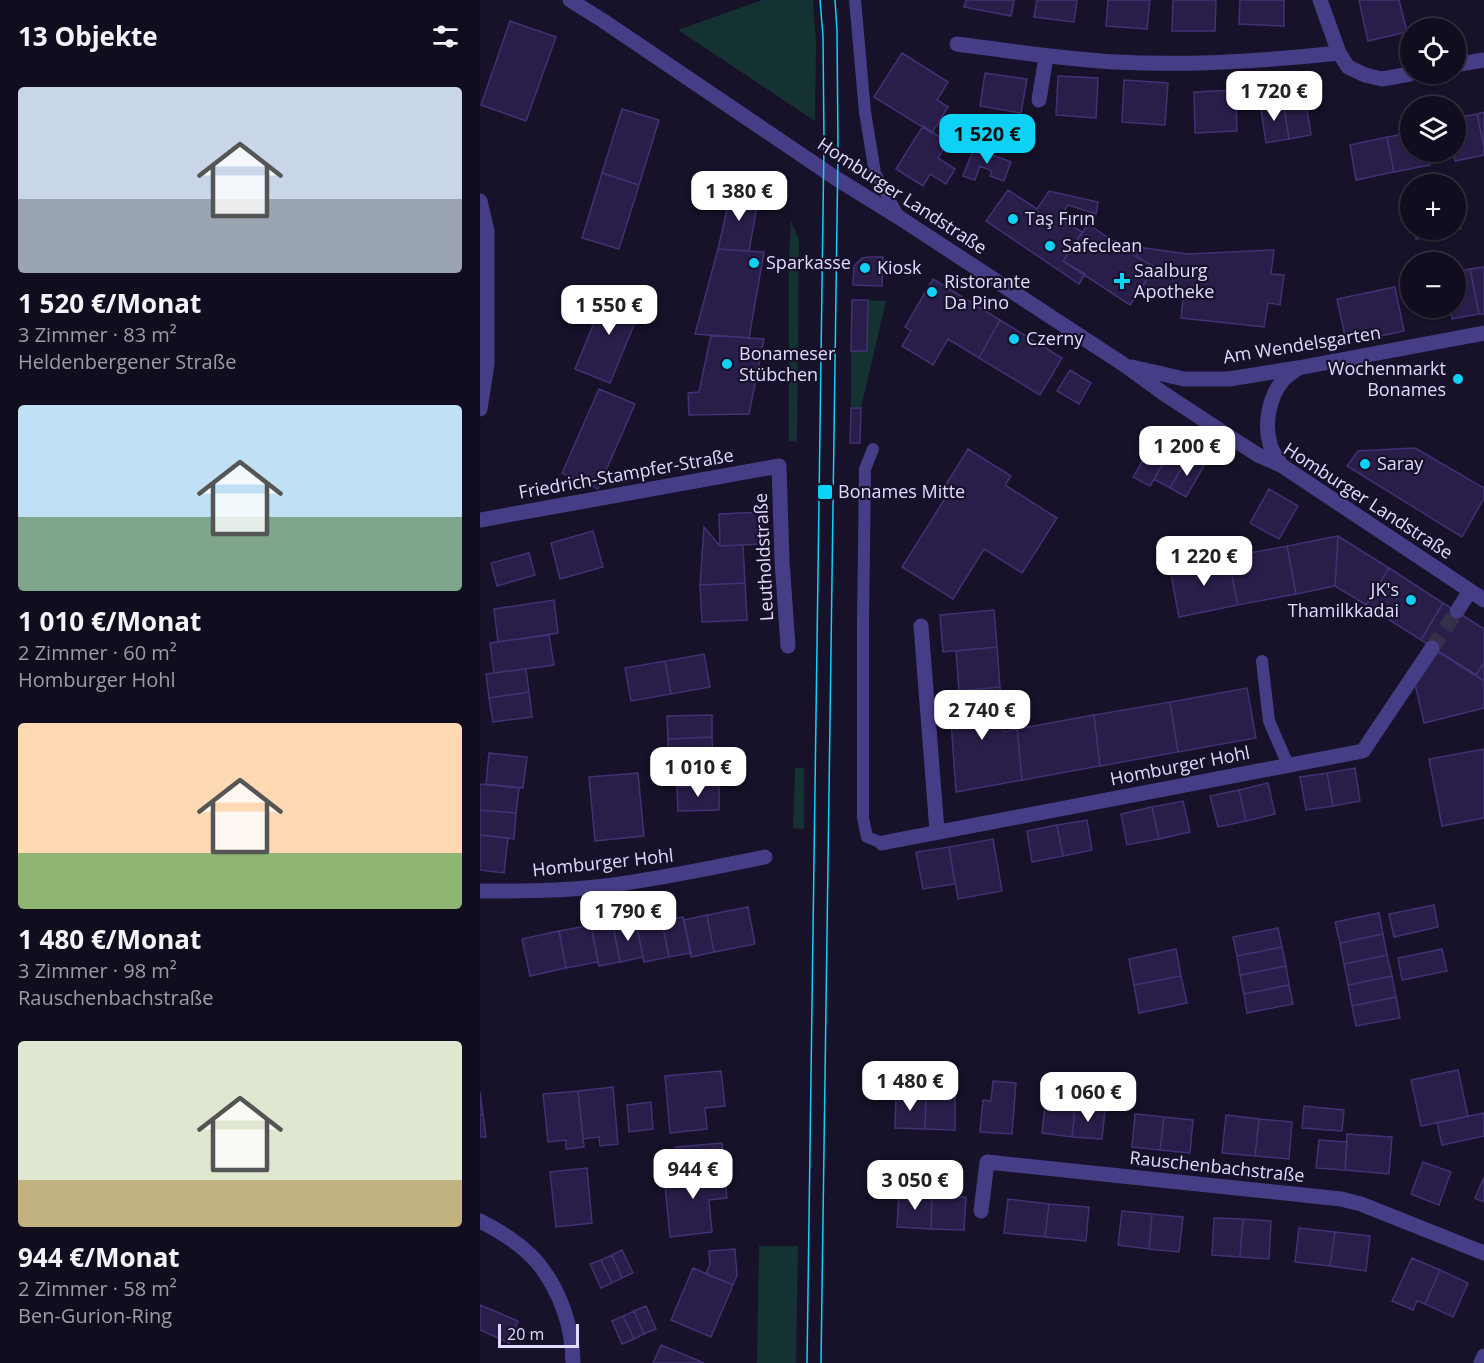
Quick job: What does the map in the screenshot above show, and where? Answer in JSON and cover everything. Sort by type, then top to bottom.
[{"type":"street","name":"Homburger Landstraße","points":[[570,0],[837,179],[1126,366],[1230,437],[1258,455],[1281,465],[1484,600]]},
{"type":"street","points":[[1320,0],[1339,53],[1348,67],[1365,75],[1382,79],[1400,76]]},
{"type":"street","points":[[957,44],[1046,57],[1161,64],[1223,63],[1339,53]]},
{"type":"street","points":[[1039,100],[1046,57]]},
{"type":"street","points":[[1466,63],[1484,60]]},
{"type":"street","points":[[480,201],[487,231],[487,364],[480,409]]},
{"type":"street","name":"Am Wendelsgarten","points":[[1126,366],[1184,379],[1229,379],[1484,333]]},
{"type":"street","points":[[1281,465],[1271,446],[1267,430],[1268,414],[1283,380],[1298,368]]},
{"type":"street","name":"Friedrich-Stampfer-Straße","points":[[480,520],[779,466]]},
{"type":"street","name":"Leutholdstraße","points":[[779,466],[788,646]]},
{"type":"street","points":[[1457,611],[1470,591]]},
{"type":"street","points":[[921,626],[937,831]]},
{"type":"street","name":"Homburger Hohl","points":[[882,843],[1363,751],[1432,648]]},
{"type":"street","name":"Homburger Hohl","points":[[480,891],[603,886],[660,878],[765,857]]},
{"type":"street","name":"Rauschenbachstraße","points":[[981,1211],[987,1162],[1341,1199],[1361,1204],[1484,1253]]},
{"type":"street","points":[[480,1221],[514,1242],[537,1262],[554,1286],[567,1317],[573,1363]]},
{"type":"street","points":[[1481,1363],[1484,1356]]},
{"type":"lane","points":[[855,0],[865,112],[875,173],[900,218]]},
{"type":"lane","points":[[873,449],[865,469],[862,818],[867,837],[882,843]]},
{"type":"lane","points":[[1262,661],[1269,721],[1288,765]]},
{"type":"green space","points":[[762,0],[813,0],[816,43],[815,121],[678,30]]},
{"type":"green space","points":[[791,221],[799,239],[797,442],[789,441]]},
{"type":"green space","points":[[868,300],[886,301],[861,408],[851,408],[851,351],[867,350]]},
{"type":"green space","points":[[795,768],[804,768],[804,829],[793,828]]},
{"type":"green space","points":[[759,1246],[798,1246],[796,1363],[757,1363]]},
{"type":"building","points":[[966,0],[1014,0],[1011,16],[964,7]]},
{"type":"building","points":[[1037,0],[1077,0],[1074,22],[1034,17]]},
{"type":"building","points":[[1108,0],[1150,0],[1147,29],[1106,26]]},
{"type":"building","points":[[1173,0],[1216,0],[1215,31],[1172,31]]},
{"type":"building","points":[[1240,0],[1284,0],[1284,26],[1239,24]]},
{"type":"building","points":[[1359,0],[1399,0],[1404,18],[1400,18],[1400,34],[1368,41]]},
{"type":"building","points":[[510,21],[556,37],[526,121],[481,105]]},
{"type":"building","points":[[902,53],[948,82],[937,100],[948,107],[932,133],[874,97]]},
{"type":"building","points":[[985,73],[1027,79],[1021,113],[980,106]]},
{"type":"building","points":[[1058,76],[1098,78],[1096,118],[1056,115]]},
{"type":"building","points":[[1124,80],[1168,83],[1165,125],[1122,122]]},
{"type":"building","points":[[1236,90],[1237,131],[1195,133],[1194,92]]},
{"type":"building","points":[[1305,97],[1311,135],[1289,139],[1283,101]]},
{"type":"building","points":[[1283,101],[1289,139],[1266,143],[1260,104]]},
{"type":"building","points":[[622,109],[659,120],[639,185],[602,173]]},
{"type":"building","points":[[1484,112],[1484,147],[1477,114]]},
{"type":"building","points":[[1477,114],[1484,155],[1466,159],[1466,116]]},
{"type":"building","points":[[923,126],[948,142],[938,158],[955,169],[946,184],[930,174],[923,186],[896,169]]},
{"type":"building","points":[[1400,135],[1400,162],[1429,162],[1430,165],[1394,172],[1387,137]]},
{"type":"building","points":[[1387,137],[1394,172],[1356,180],[1350,145]]},
{"type":"building","points":[[974,148],[1011,162],[1004,181],[990,176],[992,171],[980,166],[975,180],[963,176]]},
{"type":"building","points":[[602,173],[639,185],[619,249],[582,238]]},
{"type":"building","points":[[1008,190],[1037,209],[1049,191],[1098,202],[1096,214],[1068,205],[1059,218],[1082,232],[1063,261],[1085,274],[1079,284],[986,221]]},
{"type":"building","points":[[731,192],[759,195],[749,251],[718,249]]},
{"type":"building","points":[[1088,224],[1155,267],[1130,305],[1063,261]]},
{"type":"building","points":[[1137,247],[1188,254],[1274,250],[1271,274],[1284,275],[1280,305],[1268,303],[1264,327],[1181,318],[1183,298],[1138,293],[1155,267],[1137,257]]},
{"type":"building","points":[[718,249],[764,252],[749,338],[695,334]]},
{"type":"building","points":[[883,257],[882,286],[853,285],[854,266],[862,258]]},
{"type":"building","points":[[1484,267],[1484,314],[1479,314],[1470,269]]},
{"type":"building","points":[[1470,269],[1479,314],[1466,316],[1466,270]]},
{"type":"building","points":[[933,279],[1000,320],[979,358],[948,339],[933,365],[902,346],[911,331],[905,327]]},
{"type":"building","points":[[1395,287],[1404,331],[1361,340],[1359,333],[1345,336],[1337,299]]},
{"type":"building","points":[[608,289],[643,303],[610,383],[575,369]]},
{"type":"building","points":[[852,300],[868,300],[867,351],[851,351]]},
{"type":"building","points":[[1000,320],[1062,358],[1040,395],[979,358]]},
{"type":"building","points":[[711,335],[764,339],[749,414],[689,415],[688,393],[699,392]]},
{"type":"building","points":[[1070,370],[1091,383],[1079,404],[1057,391]]},
{"type":"building","points":[[599,389],[635,404],[598,489],[562,473]]},
{"type":"building","points":[[851,408],[861,408],[860,443],[850,443]]},
{"type":"building","points":[[1151,447],[1167,457],[1150,486],[1133,477]]},
{"type":"building","points":[[1172,447],[1188,457],[1170,488],[1154,479]]},
{"type":"building","points":[[1415,448],[1484,488],[1484,498],[1462,537],[1347,466],[1358,451]]},
{"type":"building","points":[[968,449],[1011,476],[1005,485],[1057,518],[1022,573],[984,549],[953,599],[902,567],[946,497],[940,494]]},
{"type":"building","points":[[1188,457],[1204,466],[1186,497],[1170,488]]},
{"type":"building","points":[[1269,489],[1298,506],[1279,539],[1250,523]]},
{"type":"building","points":[[762,512],[763,544],[720,546],[719,514]]},
{"type":"building","points":[[704,527],[720,546],[743,545],[745,583],[700,585]]},
{"type":"building","points":[[593,531],[603,567],[560,579],[551,543]]},
{"type":"building","points":[[1338,536],[1335,586],[1296,594],[1287,546]]},
{"type":"building","points":[[1338,536],[1389,568],[1366,605],[1335,586]]},
{"type":"building","points":[[1287,546],[1296,594],[1238,605],[1228,557]]},
{"type":"building","points":[[529,553],[535,575],[497,586],[491,563]]},
{"type":"building","points":[[1228,557],[1238,605],[1179,617],[1170,569]]},
{"type":"building","points":[[1389,568],[1443,603],[1421,640],[1366,605]]},
{"type":"building","points":[[745,583],[747,620],[702,622],[700,585]]},
{"type":"building","points":[[554,600],[558,633],[498,642],[494,609]]},
{"type":"building","points":[[1443,603],[1484,629],[1484,663],[1476,675],[1421,640]]},
{"type":"building","points":[[994,610],[997,647],[943,652],[940,615]]},
{"type":"building","points":[[549,635],[554,665],[494,673],[490,643]]},
{"type":"building","points":[[997,647],[1000,687],[959,691],[956,651]]},
{"type":"building","points":[[1437,651],[1484,681],[1484,708],[1424,723],[1415,684]]},
{"type":"building","points":[[704,654],[710,687],[671,694],[665,661]]},
{"type":"building","points":[[665,661],[671,694],[631,701],[625,668]]},
{"type":"building","points":[[1484,663],[1484,681],[1476,675]]},
{"type":"building","points":[[526,669],[529,692],[489,698],[486,674]]},
{"type":"building","points":[[1000,687],[1004,732],[1017,729],[1022,780],[956,792],[949,692]]},
{"type":"building","points":[[1247,688],[1256,738],[1178,752],[1170,702]]},
{"type":"building","points":[[529,692],[532,717],[493,722],[489,698]]},
{"type":"building","points":[[1170,702],[1178,752],[1100,766],[1094,715]]},
{"type":"building","points":[[712,715],[712,737],[668,739],[667,716]]},
{"type":"building","points":[[1094,715],[1100,766],[1022,780],[1017,729]]},
{"type":"building","points":[[712,737],[713,761],[668,763],[668,739]]},
{"type":"building","points":[[1484,749],[1484,818],[1442,826],[1429,759]]},
{"type":"building","points":[[489,753],[527,757],[523,788],[486,784]]},
{"type":"building","points":[[718,761],[719,785],[677,787],[676,762]]},
{"type":"building","points":[[1355,768],[1360,801],[1333,806],[1327,773]]},
{"type":"building","points":[[638,773],[644,836],[595,841],[589,777]]},
{"type":"building","points":[[1327,773],[1333,806],[1306,810],[1300,777]]},
{"type":"building","points":[[1268,783],[1275,814],[1246,821],[1239,790]]},
{"type":"building","points":[[480,784],[519,788],[516,813],[480,810]]},
{"type":"building","points":[[719,785],[719,810],[678,811],[677,787]]},
{"type":"building","points":[[1239,790],[1246,821],[1218,827],[1210,796]]},
{"type":"building","points":[[1183,801],[1190,832],[1159,839],[1152,807]]},
{"type":"building","points":[[1152,807],[1159,839],[1127,845],[1121,814]]},
{"type":"building","points":[[480,810],[516,813],[514,839],[480,835]]},
{"type":"building","points":[[1087,820],[1092,850],[1063,856],[1057,825]]},
{"type":"building","points":[[1057,825],[1063,856],[1032,862],[1027,831]]},
{"type":"building","points":[[480,835],[508,838],[504,873],[480,870]]},
{"type":"building","points":[[993,839],[1002,891],[958,899],[949,847]]},
{"type":"building","points":[[949,847],[955,884],[923,889],[916,852]]},
{"type":"building","points":[[1434,905],[1438,927],[1394,937],[1389,914]]},
{"type":"building","points":[[748,907],[755,944],[714,952],[707,915]]},
{"type":"building","points":[[1379,913],[1383,934],[1340,943],[1335,922]]},
{"type":"building","points":[[707,915],[714,952],[691,957],[684,920]]},
{"type":"building","points":[[683,917],[691,953],[669,957],[662,922]]},
{"type":"building","points":[[636,921],[643,957],[620,962],[613,926]]},
{"type":"building","points":[[662,922],[669,957],[644,962],[637,927]]},
{"type":"building","points":[[591,925],[598,962],[566,968],[559,931]]},
{"type":"building","points":[[613,926],[620,962],[599,966],[592,930]]},
{"type":"building","points":[[1278,928],[1282,947],[1237,956],[1233,937]]},
{"type":"building","points":[[559,931],[566,968],[530,976],[522,939]]},
{"type":"building","points":[[1383,934],[1387,955],[1344,964],[1340,943]]},
{"type":"building","points":[[1282,947],[1286,966],[1240,975],[1237,956]]},
{"type":"building","points":[[1176,949],[1181,976],[1134,985],[1129,959]]},
{"type":"building","points":[[1442,949],[1447,971],[1402,980],[1398,958]]},
{"type":"building","points":[[1387,955],[1392,976],[1348,985],[1344,964]]},
{"type":"building","points":[[1286,966],[1289,985],[1244,994],[1240,975]]},
{"type":"building","points":[[1181,976],[1187,1003],[1139,1013],[1134,985]]},
{"type":"building","points":[[1392,976],[1396,997],[1352,1006],[1348,985]]},
{"type":"building","points":[[1289,985],[1293,1004],[1247,1013],[1244,994]]},
{"type":"building","points":[[1396,997],[1400,1018],[1356,1026],[1352,1006]]},
{"type":"building","points":[[1458,1070],[1468,1116],[1421,1126],[1411,1080]]},
{"type":"building","points":[[721,1071],[725,1106],[705,1108],[707,1129],[670,1133],[665,1076]]},
{"type":"building","points":[[993,1081],[1016,1083],[1012,1134],[980,1132],[983,1100],[991,1101]]},
{"type":"building","points":[[613,1087],[618,1144],[600,1146],[599,1137],[583,1139],[578,1091]]},
{"type":"building","points":[[578,1091],[584,1147],[566,1149],[566,1140],[548,1142],[543,1094]]},
{"type":"building","points":[[480,1092],[483,1114],[480,1115]]},
{"type":"building","points":[[896,1094],[926,1095],[925,1129],[895,1128]]},
{"type":"building","points":[[926,1095],[955,1096],[955,1130],[925,1129]]},
{"type":"building","points":[[651,1102],[653,1129],[629,1132],[627,1105]]},
{"type":"building","points":[[1045,1104],[1075,1107],[1072,1137],[1042,1133]]},
{"type":"building","points":[[1304,1106],[1344,1110],[1342,1131],[1302,1128]]},
{"type":"building","points":[[1075,1107],[1105,1110],[1102,1139],[1072,1137]]},
{"type":"building","points":[[1484,1113],[1484,1136],[1442,1145],[1437,1123]]},
{"type":"building","points":[[483,1114],[486,1137],[480,1137],[480,1115]]},
{"type":"building","points":[[1135,1114],[1164,1117],[1160,1150],[1132,1147]]},
{"type":"building","points":[[1226,1115],[1259,1119],[1255,1156],[1222,1153]]},
{"type":"building","points":[[1164,1117],[1193,1120],[1190,1153],[1160,1150]]},
{"type":"building","points":[[1259,1119],[1292,1122],[1289,1159],[1255,1156]]},
{"type":"building","points":[[1347,1134],[1392,1137],[1389,1174],[1345,1170]]},
{"type":"building","points":[[1319,1140],[1347,1142],[1345,1170],[1316,1168]]},
{"type":"building","points":[[722,1143],[723,1156],[677,1161],[676,1147]]},
{"type":"building","points":[[723,1156],[724,1169],[679,1174],[677,1161]]},
{"type":"building","points":[[1423,1162],[1451,1172],[1439,1205],[1411,1194]]},
{"type":"building","points":[[587,1168],[592,1223],[556,1227],[550,1172]]},
{"type":"building","points":[[724,1169],[727,1198],[709,1200],[712,1232],[670,1237],[664,1175]]},
{"type":"building","points":[[1484,1177],[1484,1202],[1475,1198]]},
{"type":"building","points":[[899,1193],[932,1195],[931,1229],[897,1227]]},
{"type":"building","points":[[932,1195],[966,1197],[964,1230],[931,1229]]},
{"type":"building","points":[[1008,1199],[1049,1204],[1045,1237],[1004,1233]]},
{"type":"building","points":[[1049,1204],[1089,1207],[1086,1241],[1045,1237]]},
{"type":"building","points":[[1122,1211],[1152,1214],[1149,1249],[1118,1245]]},
{"type":"building","points":[[1152,1214],[1183,1217],[1179,1252],[1149,1249]]},
{"type":"building","points":[[1214,1218],[1243,1219],[1240,1257],[1212,1255]]},
{"type":"building","points":[[1243,1219],[1271,1221],[1269,1259],[1240,1257]]},
{"type":"building","points":[[1299,1228],[1335,1232],[1330,1266],[1295,1262]]},
{"type":"building","points":[[1335,1232],[1370,1236],[1366,1271],[1330,1266]]},
{"type":"building","points":[[735,1249],[737,1275],[733,1285],[706,1274],[710,1264],[709,1251]]},
{"type":"building","points":[[622,1250],[633,1273],[622,1278],[612,1255]]},
{"type":"building","points":[[612,1255],[622,1278],[612,1283],[601,1260]]},
{"type":"building","points":[[1412,1258],[1440,1270],[1425,1304],[1417,1301],[1413,1310],[1392,1301]]},
{"type":"building","points":[[601,1260],[612,1283],[601,1288],[590,1264]]},
{"type":"building","points":[[693,1268],[733,1285],[711,1337],[671,1320]]},
{"type":"building","points":[[1440,1270],[1468,1283],[1453,1317],[1425,1304]]},
{"type":"building","points":[[480,1305],[518,1321],[509,1343],[480,1330]]},
{"type":"building","points":[[646,1306],[656,1329],[644,1334],[634,1311]]},
{"type":"building","points":[[634,1311],[644,1334],[634,1339],[623,1316]]},
{"type":"building","points":[[623,1316],[634,1339],[622,1344],[612,1321]]},
{"type":"building","points":[[661,1345],[704,1363],[653,1363]]},
{"type":"tunnel","points":[[1432,648],[1457,611]]},
{"type":"tram line","points":[[807,1363],[824,142],[823,36],[820,0]]},
{"type":"tram line","points":[[821,1363],[838,150],[835,0]]},
{"type":"place","name":"Taş Fırın","points":[[1013,219]]},
{"type":"place","name":"Safeclean","points":[[1050,246]]},
{"type":"place","name":"Sparkasse","points":[[754,263]]},
{"type":"place","name":"Kiosk","points":[[865,268]]},
{"type":"place","name":"Saalburg Apotheke","points":[[1122,281]]},
{"type":"place","name":"Ristorante Da Pino","points":[[932,292]]},
{"type":"place","name":"Czerny","points":[[1014,339]]},
{"type":"place","name":"Bonameser Stübchen","points":[[727,364]]},
{"type":"place","name":"Wochenmarkt Bonames","points":[[1458,379]]},
{"type":"place","name":"Saray","points":[[1365,464]]},
{"type":"place","name":"Bonames Mitte","points":[[825,492]]},
{"type":"place","name":"JK's Thamilkkadai","points":[[1411,600]]}]
